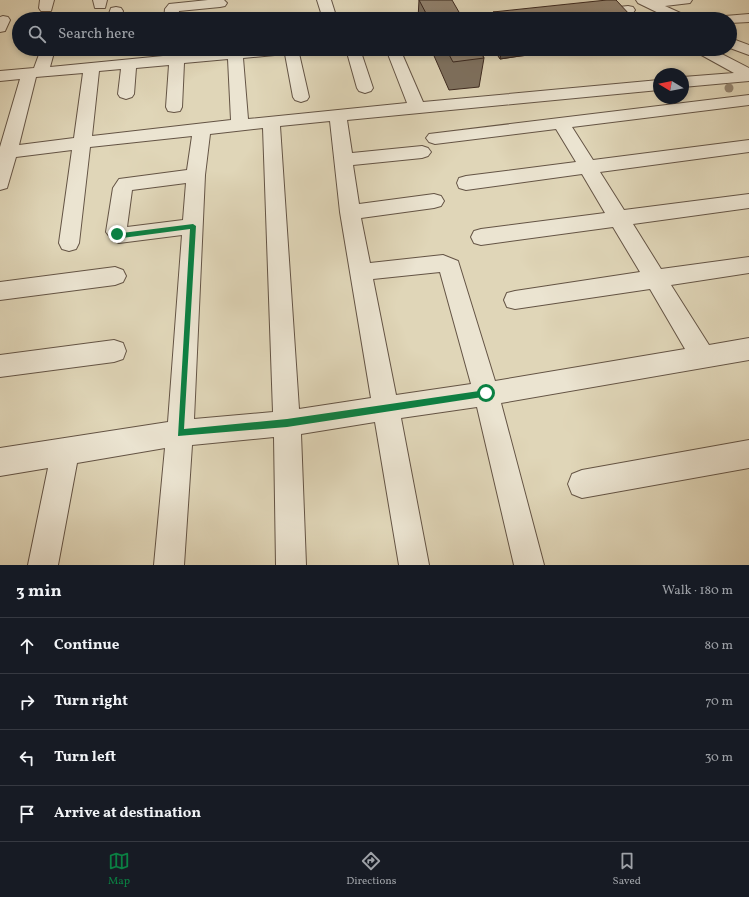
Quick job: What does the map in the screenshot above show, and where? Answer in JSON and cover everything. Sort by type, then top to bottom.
[{"type":"street","points":[[328,0],[329,12]]},
{"type":"street","points":[[608,0],[632,12]]},
{"type":"street","points":[[645,1],[685,0]]},
{"type":"street","points":[[645,1],[668,12]]},
{"type":"street","points":[[172,12],[174,7],[220,6]]},
{"type":"street","points":[[737,19],[749,18]]},
{"type":"street","points":[[0,183],[4,152],[35,73],[44,56]]},
{"type":"street","points":[[69,243],[82,142],[98,67],[104,56]]},
{"type":"street","points":[[0,76],[129,64],[172,56],[174,107]]},
{"type":"street","points":[[231,56],[240,125]]},
{"type":"street","points":[[292,56],[300,97]]},
{"type":"street","points":[[354,56],[365,88]]},
{"type":"street","points":[[396,56],[417,108]]},
{"type":"street","points":[[715,56],[749,75]]},
{"type":"street","points":[[126,94],[129,64]]},
{"type":"street","points":[[689,81],[749,75]]},
{"type":"street","points":[[4,152],[240,125],[653,86]]},
{"type":"street","points":[[435,138],[749,100]]},
{"type":"street","points":[[338,116],[350,212],[414,565]]},
{"type":"street","points":[[271,122],[287,423],[291,565]]},
{"type":"street","points":[[561,123],[703,357]]},
{"type":"street","points":[[169,565],[180,433],[196,175],[202,129]]},
{"type":"street","points":[[466,183],[749,146]]},
{"type":"street","points":[[343,160],[422,152]]},
{"type":"street","points":[[193,226],[122,235],[116,232],[123,188],[126,184],[196,175]]},
{"type":"street","points":[[350,212],[434,201]]},
{"type":"street","points":[[481,237],[749,201]]},
{"type":"street","points":[[362,272],[443,263],[448,264],[486,393],[529,565]]},
{"type":"street","points":[[515,300],[749,265]]},
{"type":"street","points":[[0,291],[115,276]]},
{"type":"street","points":[[0,462],[180,433],[287,423],[486,393],[749,349]]},
{"type":"street","points":[[0,366],[114,351]]},
{"type":"street","points":[[43,565],[65,452]]},
{"type":"street","points":[[582,484],[749,454]]},
{"type":"building","points":[[419,0],[452,0],[459,12],[425,12]]},
{"type":"building","points":[[616,0],[627,12],[493,12]]},
{"type":"building","points":[[450,56],[483,56],[484,58],[453,62]]},
{"type":"route","points":[[117,234],[122,235],[193,226],[180,433],[287,423],[486,393]]}]
